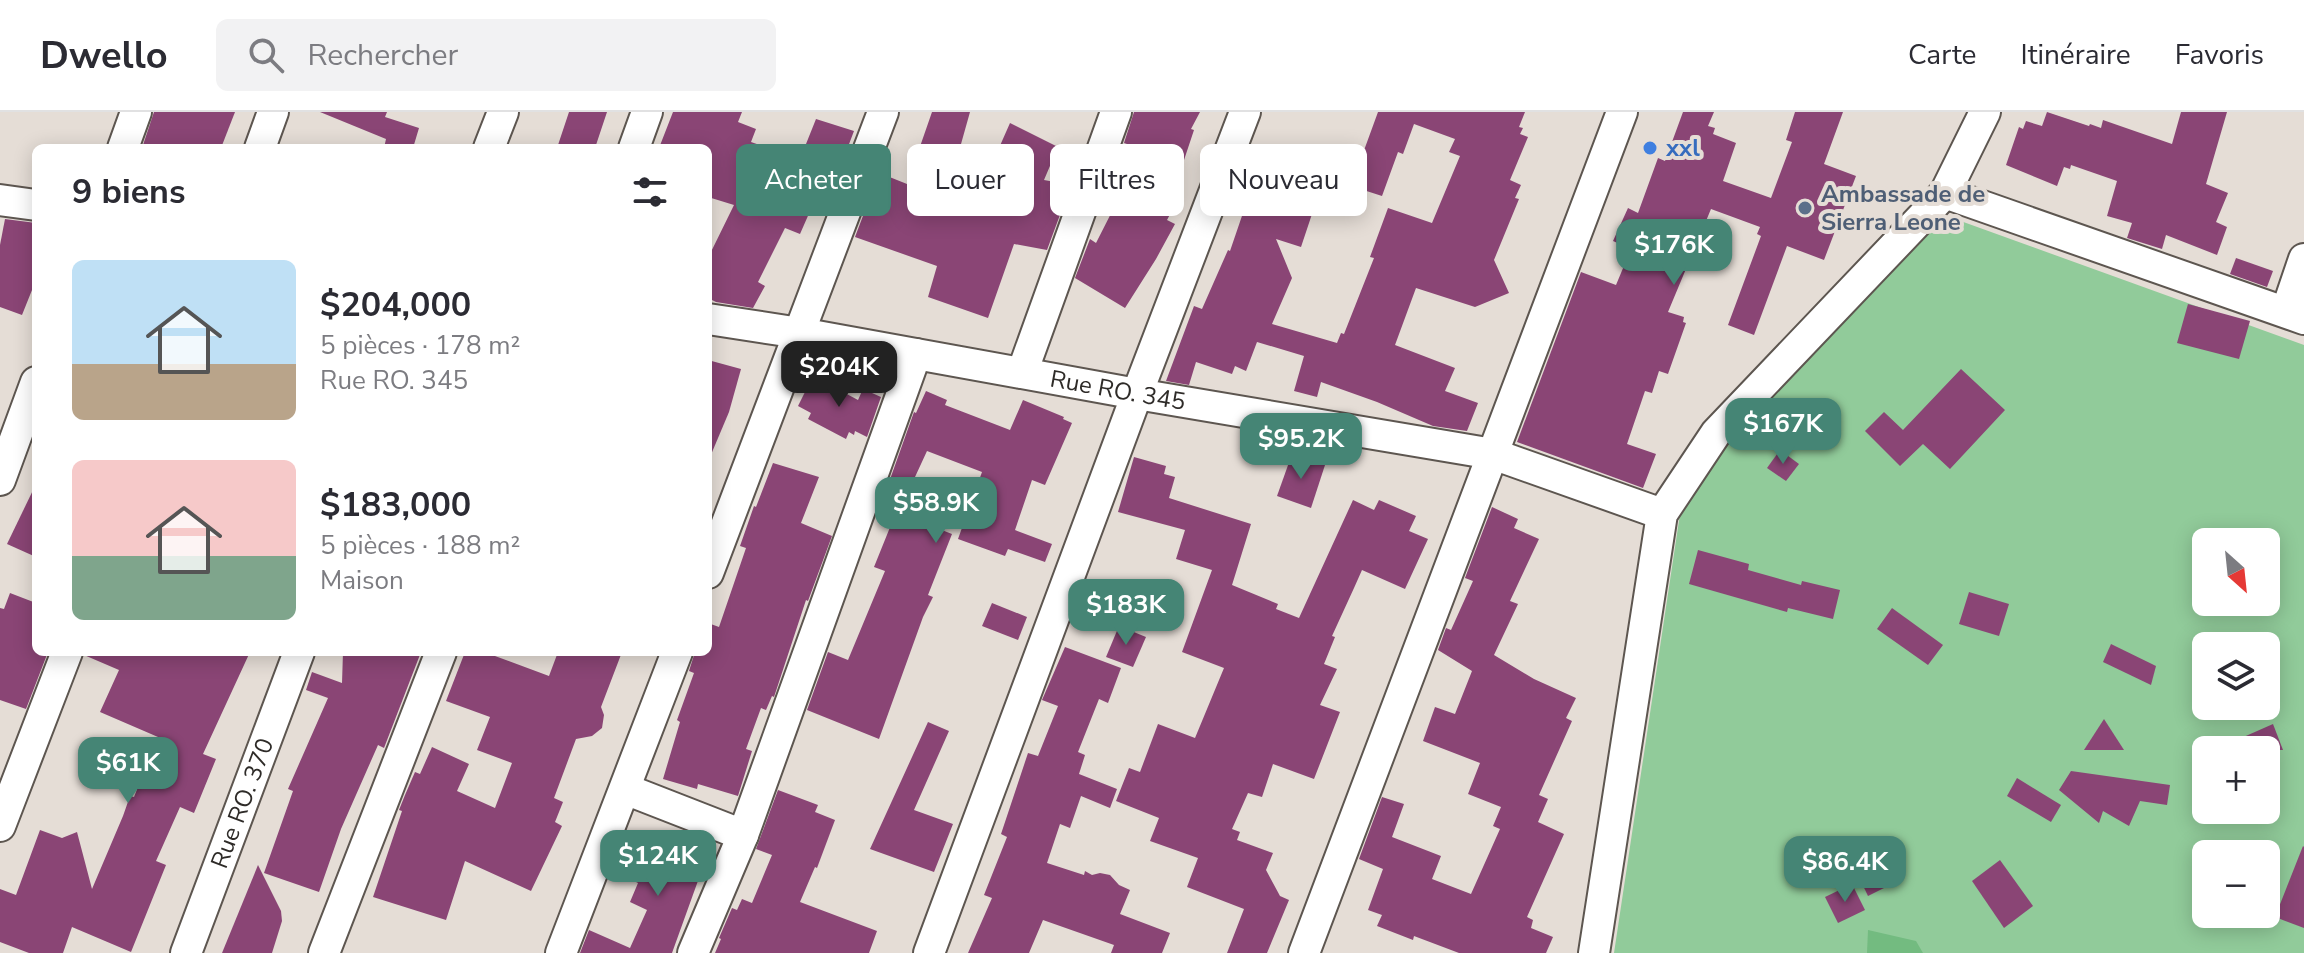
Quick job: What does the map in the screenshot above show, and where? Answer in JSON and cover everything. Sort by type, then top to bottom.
[{"type":"street","points":[[124,144],[136,112]]},
{"type":"street","points":[[261,144],[273,112]]},
{"type":"street","points":[[491,144],[503,112]]},
{"type":"street","points":[[635,144],[647,112]]},
{"type":"street","points":[[712,563],[883,112]]},
{"type":"street","points":[[1022,373],[1116,112]]},
{"type":"street","points":[[929,953],[1245,112]]},
{"type":"street","points":[[1304,953],[1622,112]]},
{"type":"street","points":[[1594,953],[1662,514],[1716,433],[1945,193],[1985,112]]},
{"type":"street","points":[[1945,193],[2295,316],[2304,259]]},
{"type":"street","points":[[0,200],[32,204]]},
{"type":"street","name":"Rue RO. 345","points":[[712,320],[1493,454],[1662,514]]},
{"type":"street","points":[[693,953],[743,835],[916,354]]},
{"type":"street","points":[[0,480],[32,393]]},
{"type":"street","points":[[0,826],[65,656]]},
{"type":"street","name":"Rue RO. 370","points":[[186,953],[297,656]]},
{"type":"street","points":[[324,953],[439,656]]},
{"type":"street","points":[[561,953],[675,656]]},
{"type":"street","points":[[625,789],[743,835]]},
{"type":"green space","points":[[1944,215],[2304,345],[2304,953],[1614,953],[1680,514],[1729,442]]},
{"type":"green space","points":[[1868,930],[1916,941],[1923,953],[1867,953]]},
{"type":"building","points":[[154,112],[235,112],[223,144],[143,144]]},
{"type":"building","points":[[320,112],[387,112],[385,117],[419,128],[414,144],[385,144],[386,139]]},
{"type":"building","points":[[569,112],[607,112],[596,144],[558,144]]},
{"type":"building","points":[[673,112],[742,112],[738,122],[756,129],[751,142],[757,144],[736,144],[736,216],[808,216],[800,234],[785,228],[758,282],[765,286],[753,308],[712,300],[712,250],[734,205],[712,198],[712,144],[661,144]]},
{"type":"building","points":[[932,112],[970,112],[961,144],[921,144]]},
{"type":"building","points":[[1134,112],[1200,112],[1191,129],[1194,130],[1184,160],[1184,144],[1124,143]]},
{"type":"building","points":[[1378,112],[1525,112],[1519,127],[1523,128],[1520,134],[1528,137],[1510,180],[1521,185],[1515,198],[1519,199],[1494,260],[1509,293],[1475,307],[1416,288],[1395,345],[1455,368],[1445,391],[1478,403],[1467,431],[1433,426],[1321,382],[1317,397],[1294,391],[1304,356],[1257,342],[1246,371],[1235,366],[1232,374],[1196,362],[1189,385],[1166,381],[1194,306],[1202,309],[1230,251],[1242,216],[1311,216],[1301,247],[1276,239],[1292,278],[1272,324],[1337,343],[1341,333],[1344,334],[1374,258],[1370,257],[1388,208],[1432,223],[1460,156],[1449,152],[1455,139],[1414,124],[1403,154],[1398,152],[1382,196],[1367,191],[1366,144]]},
{"type":"building","points":[[1683,112],[1714,112],[1708,126],[1715,128],[1713,134],[1736,143],[1723,181],[1771,198],[1792,142],[1786,140],[1795,112],[1843,112],[1824,164],[1856,176],[1824,260],[1787,246],[1754,335],[1728,325],[1761,236],[1757,234],[1760,227],[1711,209],[1668,312],[1684,317],[1683,322],[1686,323],[1668,374],[1659,371],[1652,393],[1645,391],[1627,444],[1656,454],[1643,488],[1517,442],[1581,272],[1616,285],[1631,249],[1613,241],[1628,208],[1638,213],[1658,158],[1665,161]]},
{"type":"building","points":[[2047,112],[2101,128],[2103,120],[2172,144],[2181,112],[2227,112],[2206,184],[2228,193],[2216,222],[2227,227],[2217,255],[2166,235],[2162,249],[2127,238],[2132,223],[2107,216],[2117,181],[2071,165],[2070,169],[2064,167],[2057,186],[2006,165],[2019,127],[2023,129],[2026,121],[2042,126]]},
{"type":"building","points":[[816,119],[854,131],[849,144],[806,144]]},
{"type":"building","points":[[1010,123],[1052,144],[1050,166],[1044,180],[1050,181],[1050,216],[1060,216],[1047,250],[1014,244],[988,318],[928,297],[937,266],[855,237],[863,216],[891,216],[891,178],[907,184],[907,216],[1034,216],[1034,144],[1001,144]]},
{"type":"building","points":[[1110,216],[1169,216],[1167,220],[1175,224],[1125,308],[1075,278],[1090,239],[1096,243]]},
{"type":"building","points":[[5,219],[32,222],[32,290],[22,315],[0,307],[0,245]]},
{"type":"building","points":[[2236,258],[2273,271],[2267,287],[2230,274]]},
{"type":"building","points":[[2188,304],[2250,321],[2239,359],[2177,343]]},
{"type":"building","points":[[712,361],[741,369],[729,412],[712,452]]},
{"type":"building","points":[[1961,369],[2005,410],[1950,469],[1923,444],[1900,466],[1865,431],[1884,412],[1903,430]]},
{"type":"building","points":[[813,376],[858,400],[863,389],[881,397],[867,437],[855,431],[854,435],[849,432],[846,439],[808,419],[811,413],[798,406]]},
{"type":"building","points":[[926,391],[947,400],[945,405],[1010,430],[1023,400],[1072,423],[1045,485],[1032,480],[1015,530],[1052,544],[1045,562],[1008,549],[1005,556],[958,539],[982,472],[927,451],[909,490],[925,496],[916,520],[952,534],[928,595],[933,597],[879,739],[807,710],[828,652],[848,660],[885,571],[874,567],[899,505],[883,499],[914,412]]},
{"type":"building","points":[[1780,450],[1799,464],[1786,481],[1767,468]]},
{"type":"building","points":[[1292,454],[1325,465],[1311,508],[1277,496]]},
{"type":"building","points":[[1134,457],[1166,466],[1164,474],[1175,477],[1169,498],[1251,524],[1232,585],[1278,604],[1276,609],[1299,618],[1353,500],[1374,510],[1379,500],[1416,516],[1409,531],[1428,539],[1405,589],[1362,570],[1332,636],[1335,637],[1324,664],[1337,669],[1320,705],[1340,712],[1314,779],[1273,764],[1262,797],[1248,793],[1232,829],[1240,832],[1237,840],[1273,853],[1266,870],[1280,896],[1289,900],[1267,953],[1227,953],[1244,909],[1187,887],[1198,858],[1150,841],[1159,818],[1116,801],[1129,768],[1140,772],[1158,724],[1195,738],[1224,668],[1182,652],[1212,570],[1176,559],[1185,530],[1118,512]]},
{"type":"building","points":[[773,463],[819,477],[801,523],[832,536],[806,600],[774,697],[766,710],[761,708],[746,749],[752,751],[738,796],[698,784],[697,789],[663,779],[680,722],[677,720],[694,673],[689,671],[694,656],[712,656],[712,624],[719,627],[746,548],[740,546]]},
{"type":"building","points":[[32,492],[32,555],[7,544]]},
{"type":"building","points":[[1492,507],[1518,519],[1514,528],[1539,539],[1510,601],[1518,604],[1494,655],[1534,679],[1576,698],[1566,718],[1572,721],[1539,795],[1548,799],[1538,822],[1564,834],[1527,917],[1533,920],[1531,928],[1553,937],[1546,953],[1459,953],[1377,926],[1382,915],[1368,910],[1383,869],[1359,859],[1382,797],[1404,804],[1392,837],[1441,856],[1432,879],[1471,894],[1500,829],[1493,826],[1501,807],[1468,794],[1480,763],[1423,741],[1435,707],[1455,714],[1472,671],[1438,650],[1446,628],[1451,630],[1473,581],[1465,578]]},
{"type":"building","points":[[1698,550],[1749,564],[1748,570],[1801,585],[1802,581],[1840,590],[1833,619],[1788,608],[1787,612],[1689,584]]},
{"type":"building","points":[[1969,592],[2009,604],[1999,636],[1959,624]]},
{"type":"building","points":[[10,593],[32,601],[32,656],[46,656],[26,709],[0,700],[0,608],[4,609]]},
{"type":"building","points":[[992,603],[1027,617],[1018,640],[982,626]]},
{"type":"building","points":[[1892,608],[1943,645],[1928,665],[1877,629]]},
{"type":"building","points":[[1119,626],[1146,637],[1133,667],[1106,657]]},
{"type":"building","points":[[2111,644],[2156,666],[2151,685],[2103,662]]},
{"type":"building","points":[[1065,647],[1121,668],[1108,703],[1099,699],[1078,752],[1085,755],[1079,774],[1117,789],[1110,808],[1081,796],[1070,828],[1060,824],[1047,863],[1084,875],[1085,871],[1092,875],[1110,875],[1119,885],[1130,890],[1120,914],[1170,933],[1162,953],[1111,953],[1114,945],[1043,920],[1029,953],[968,953],[992,898],[984,895],[1007,837],[1001,834],[1028,753],[1038,756],[1058,706],[1042,700]]},
{"type":"building","points":[[86,656],[248,656],[203,754],[216,759],[194,813],[180,807],[156,861],[166,865],[131,952],[72,927],[63,953],[29,953],[0,942],[0,889],[16,895],[40,830],[62,838],[77,832],[92,889],[158,737],[100,712],[119,670]]},
{"type":"building","points":[[343,656],[419,656],[384,748],[378,745],[341,829],[319,892],[264,873],[293,791],[288,789],[328,698],[306,690],[312,672],[342,683]]},
{"type":"building","points":[[463,656],[495,656],[549,676],[556,656],[620,656],[601,707],[604,715],[602,728],[592,736],[576,739],[554,798],[563,802],[555,822],[562,826],[531,891],[465,861],[446,920],[373,897],[402,811],[399,810],[415,772],[420,774],[432,747],[469,764],[457,791],[495,808],[512,763],[477,750],[490,717],[446,701]]},
{"type":"building","points":[[2104,719],[2124,750],[2084,750]]},
{"type":"building","points":[[928,722],[949,731],[914,810],[953,824],[934,872],[870,849]]},
{"type":"building","points":[[2273,724],[2278,736],[2246,736]]},
{"type":"building","points":[[2071,771],[2170,785],[2167,805],[2140,801],[2129,826],[2103,811],[2099,823],[2059,790]]},
{"type":"building","points":[[2017,778],[2061,805],[2051,822],[2007,796]]},
{"type":"building","points":[[778,790],[818,805],[815,812],[835,820],[800,902],[877,931],[869,953],[715,953],[732,908],[737,910],[742,899],[752,903],[772,855],[756,849]]},
{"type":"building","points":[[651,833],[708,853],[672,953],[580,953],[589,930],[630,948],[647,910],[630,902]]},
{"type":"building","points":[[2303,846],[2304,928],[2280,919],[2280,904]]},
{"type":"building","points":[[1884,857],[1896,882],[1868,896],[1856,871]]},
{"type":"building","points":[[2000,860],[2033,906],[2004,928],[1972,881]]},
{"type":"building","points":[[258,865],[281,911],[282,921],[272,953],[222,953]]},
{"type":"building","points":[[1852,884],[1865,910],[1838,923],[1825,897]]},
{"type":"place","name":"xxl","points":[[1650,148]]},
{"type":"place","name":"Ambassade de Sierra Leone","points":[[1805,208]]}]
